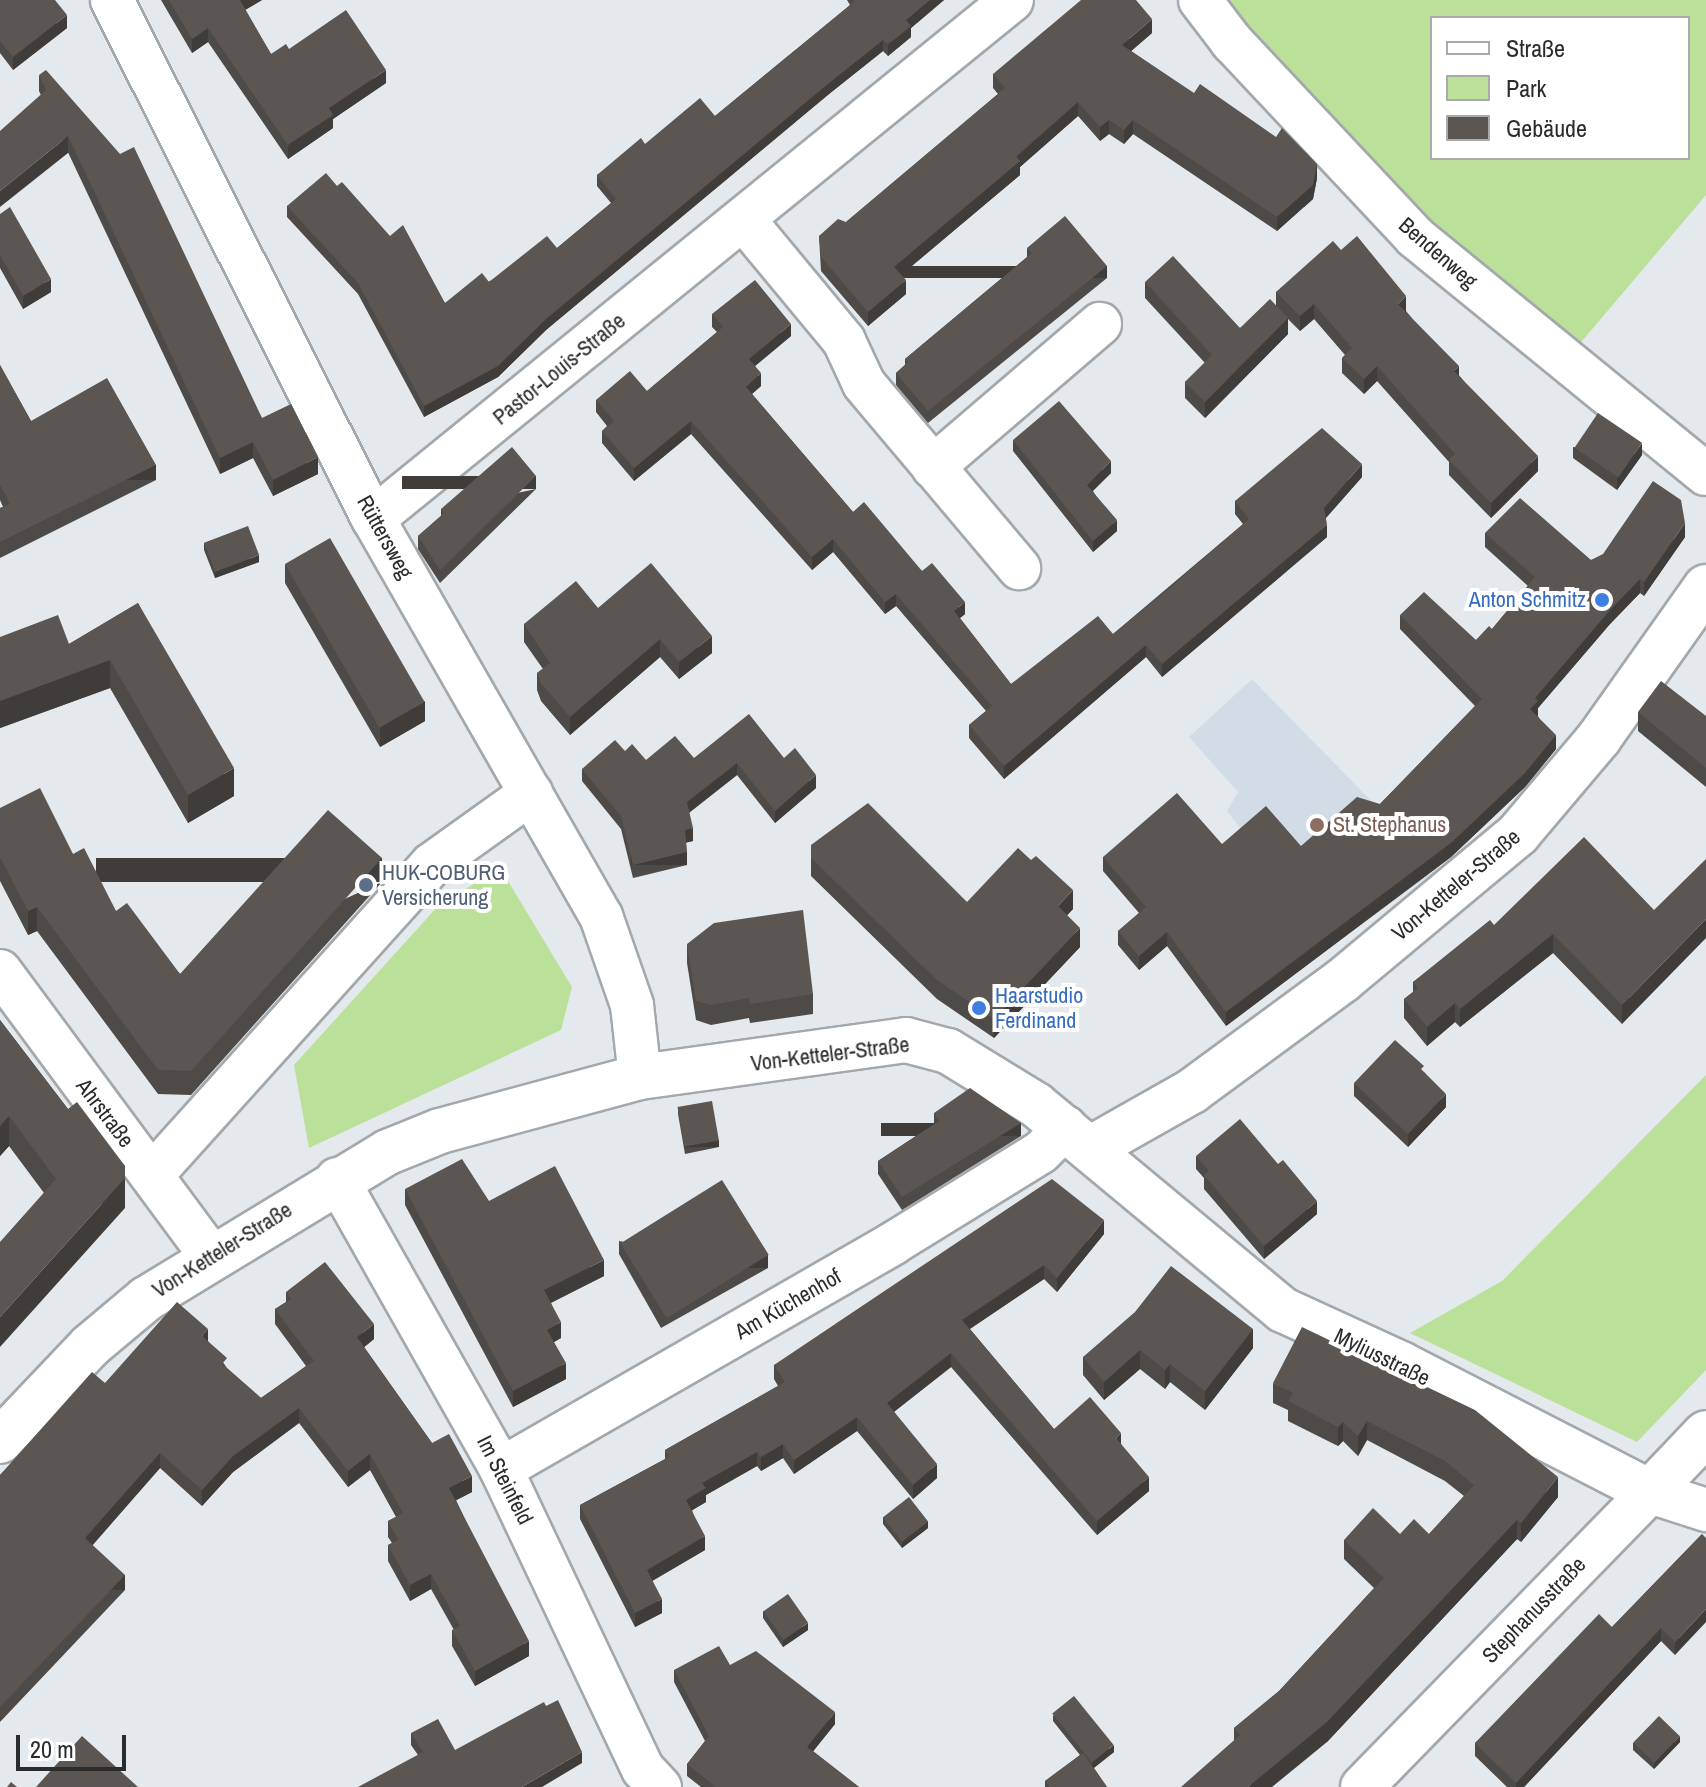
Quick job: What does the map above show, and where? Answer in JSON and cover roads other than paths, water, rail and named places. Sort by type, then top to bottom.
[{"type":"street","name":"Rüttersweg","points":[[112,0],[373,519],[601,916],[632,1005],[640,1077]]},
{"type":"street","name":"Pastor-Louis-Straße","points":[[373,519],[1012,0]]},
{"type":"street","name":"Bendenweg","points":[[1200,0],[1232,42],[1415,237],[1706,474]]},
{"type":"street","points":[[744,220],[844,341],[864,384],[1019,568]]},
{"type":"street","points":[[933,467],[1100,324]]},
{"type":"street","name":"Von-Ketteler-Straße","points":[[0,1441],[90,1346],[210,1255],[337,1179],[440,1131],[640,1077],[906,1040],[948,1051],[1079,1137],[1192,1091],[1318,998],[1518,834],[1599,738],[1706,587]]},
{"type":"street","points":[[152,1175],[432,864],[531,793]]},
{"type":"street","name":"Ahrstraße","points":[[0,971],[210,1255]]},
{"type":"street","name":"Am Küchenhof","points":[[501,1469],[892,1244],[1041,1152],[1079,1137]]},
{"type":"street","name":"Myliusstraße","points":[[1079,1137],[1283,1310],[1401,1364],[1650,1492],[1706,1510]]},
{"type":"street","name":"Im Steinfeld","points":[[337,1179],[501,1469],[641,1781]]},
{"type":"street","name":"Stephanusstraße","points":[[1362,1787],[1706,1433]]},
{"type":"place","name":"Anton Schmitz","points":[[1602,600]]},
{"type":"place","name":"St. Stephanus","points":[[1317,825]]},
{"type":"place","name":"HUK-COBURG Versicherung","points":[[366,885]]},
{"type":"place","name":"Haarstudio Ferdinand","points":[[979,1008]]}]
